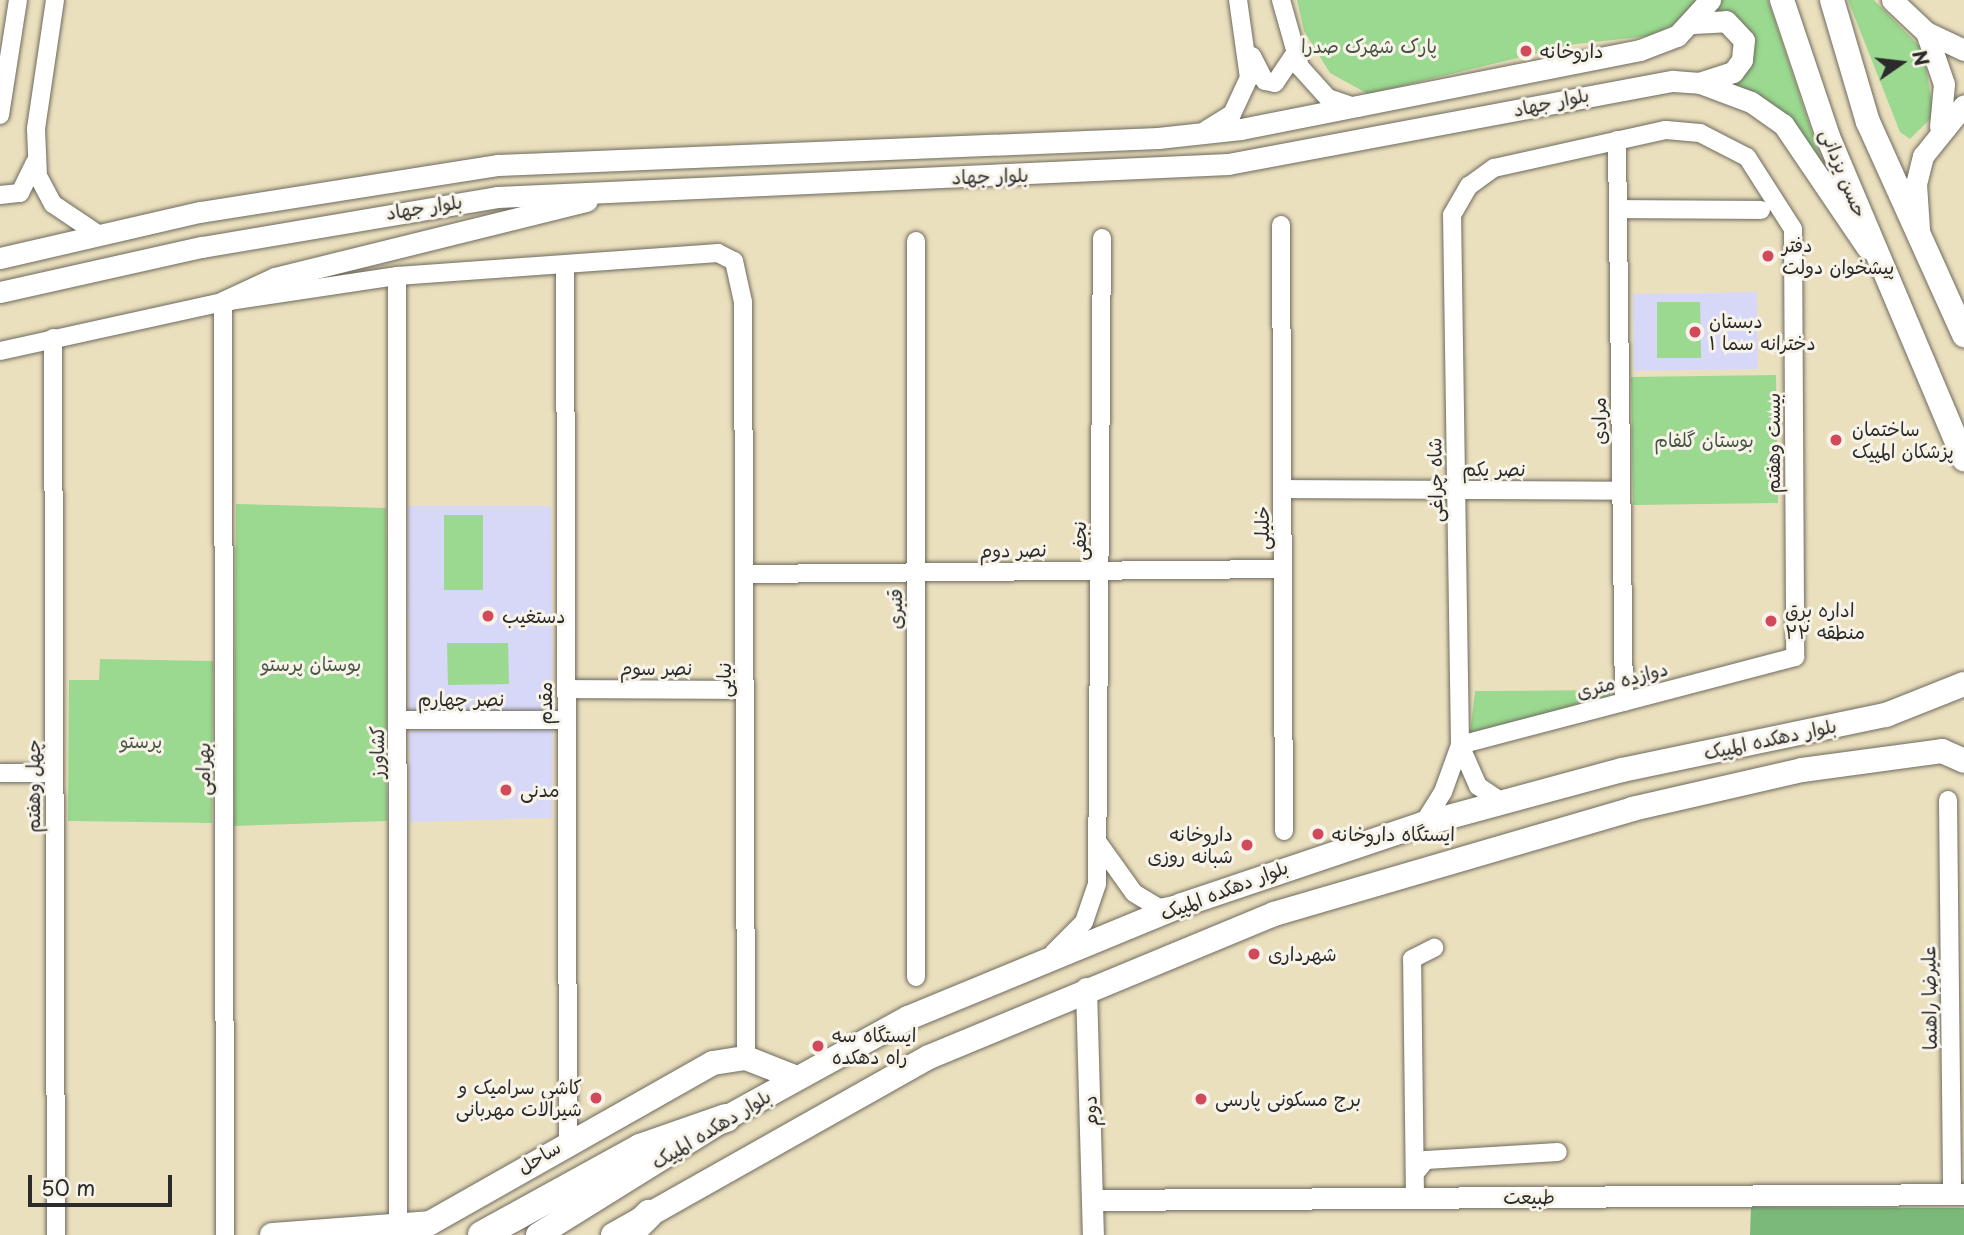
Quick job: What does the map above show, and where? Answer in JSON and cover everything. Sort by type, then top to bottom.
[{"type":"highway","points":[[482,1235],[640,1148],[726,1118]]},
{"type":"highway","points":[[628,1235],[649,1214]]},
{"type":"main road","name":"حسن یزدانی","points":[[1782,0],[1828,137],[1964,459]]},
{"type":"main road","points":[[1832,0],[1868,122],[1964,335]]},
{"type":"main road","name":"بلوار دهکده المپیک","points":[[538,1235],[726,1118],[908,1018],[1181,905],[1423,824],[1502,802],[1886,715],[1964,684]]},
{"type":"main road","name":"بلوار دهکده المپیک","points":[[613,1235],[929,1057],[1086,988],[1274,914],[1632,809],[1814,769],[1942,751],[1964,761]]},
{"type":"main road","points":[[747,1058],[797,1078]]},
{"type":"main road","name":"ساحل","points":[[272,1235],[398,1228],[430,1223],[690,1070],[747,1058]]},
{"type":"street","points":[[0,115],[18,0]]},
{"type":"street","points":[[0,195],[20,193],[36,159],[55,0]]},
{"type":"street","points":[[1238,0],[1251,55],[1265,81],[1275,83],[1294,55]]},
{"type":"street","points":[[1281,0],[1294,55],[1320,92],[1357,108]]},
{"type":"street","name":"بلوار جهاد","points":[[0,258],[96,233],[498,165],[1198,133],[1357,108],[1640,50],[1670,41],[1693,23],[1710,0]]},
{"type":"street","points":[[1892,0],[1926,32],[1964,50]]},
{"type":"street","points":[[1693,23],[1726,21],[1744,40],[1742,60],[1732,72],[1700,83]]},
{"type":"street","points":[[1919,234],[1916,184],[1940,127],[1944,84],[1926,32]]},
{"type":"street","points":[[1964,50],[1955,56],[1950,72],[1964,95]]},
{"type":"street","points":[[1198,133],[1232,114],[1246,90],[1251,55]]},
{"type":"street","name":"بلوار جهاد","points":[[0,292],[424,206],[637,189],[1228,164],[1648,83],[1700,83],[1751,102],[1783,124],[1888,280]]},
{"type":"street","points":[[1940,127],[1964,105]]},
{"type":"street","name":"بیست وهفتم","points":[[1617,140],[1667,130],[1726,144],[1747,157],[1773,190],[1793,229],[1795,657]]},
{"type":"street","name":"مرادی","points":[[1617,140],[1624,702]]},
{"type":"street","name":"شاه چراغی","points":[[1460,744],[1452,215],[1469,186],[1494,168],[1617,140]]},
{"type":"street","points":[[36,159],[53,204],[96,233]]},
{"type":"street","points":[[223,302],[275,278],[637,189]]},
{"type":"street","points":[[1618,209],[1761,210]]},
{"type":"street","name":"خلیلی","points":[[1281,225],[1284,831]]},
{"type":"street","name":"نجفی","points":[[1039,962],[1084,922],[1097,884],[1102,238]]},
{"type":"street","name":"قنبری","points":[[916,241],[916,977]]},
{"type":"street","name":"نیایی","points":[[565,265],[718,253],[734,261],[743,302],[747,1058]]},
{"type":"street","points":[[0,351],[223,302],[397,276],[565,265]]},
{"type":"street","name":"مقدم","points":[[565,265],[568,1140]]},
{"type":"street","name":"کشاورز","points":[[397,276],[398,1228]]},
{"type":"street","name":"بهرامی","points":[[223,302],[225,1235]]},
{"type":"street","name":"چهل وهفتم","points":[[53,338],[56,1235]]},
{"type":"street","name":"نصر یکم","points":[[1283,489],[1621,491]]},
{"type":"street","name":"نصر دوم","points":[[744,574],[1283,569]]},
{"type":"street","name":"دوازده متری","points":[[1460,744],[1795,657]]},
{"type":"street","name":"نصر سوم","points":[[566,688],[745,690]]},
{"type":"street","name":"نصر چهارم","points":[[397,720],[566,720]]},
{"type":"street","points":[[1460,744],[1472,777],[1502,802]]},
{"type":"street","points":[[1423,824],[1460,744]]},
{"type":"street","points":[[0,774],[54,773]]},
{"type":"street","name":"علیرضا راهنما","points":[[1948,800],[1958,1194]]},
{"type":"street","points":[[1099,844],[1134,893],[1159,908],[1181,905]]},
{"type":"street","points":[[1415,1198],[1412,959],[1434,948]]},
{"type":"street","name":"دوم","points":[[1086,988],[1093,1235]]},
{"type":"street","points":[[1415,1173],[1426,1160],[1558,1152]]},
{"type":"street","name":"طبیعت","points":[[1093,1200],[1958,1194]]},
{"type":"shaded area","name":"دبستان دخترانه سما ۱","points":[[1757,292],[1758,369],[1634,371],[1633,294]]},
{"type":"shaded area","points":[[408,506],[551,506],[553,704],[545,710],[409,713]]},
{"type":"shaded area","points":[[553,729],[552,818],[410,822],[409,731]]},
{"type":"green space","name":"پارک شهرک صدرا","points":[[1297,0],[1702,0],[1673,25],[1649,36],[1576,44],[1368,94],[1330,73],[1304,31]]},
{"type":"green space","points":[[1719,0],[1768,0],[1823,166],[1724,83],[1752,55],[1708,14]]},
{"type":"green space","points":[[1848,0],[1874,0],[1923,50],[1934,115],[1910,139],[1900,132]]},
{"type":"green space","points":[[1657,302],[1700,302],[1701,358],[1657,358]]},
{"type":"green space","name":"بوستان گلفام","points":[[1776,375],[1778,503],[1633,505],[1631,377]]},
{"type":"green space","name":"بوستان پرستو","points":[[236,504],[386,508],[387,821],[234,826]]},
{"type":"green space","points":[[444,515],[483,515],[483,590],[444,590]]},
{"type":"green space","points":[[447,643],[508,643],[509,684],[448,685]]},
{"type":"green space","name":"پرستو","points":[[100,659],[213,661],[212,823],[68,821],[69,680],[99,680]]},
{"type":"green space","points":[[1612,690],[1608,700],[1470,735],[1475,691]]},
{"type":"green space","points":[[1751,1207],[1964,1208],[1964,1235],[1750,1235]]},
{"type":"place","name":"داروخانه","points":[[1526,51]]},
{"type":"place","name":"دفتر پیشخوان دولت","points":[[1768,256]]},
{"type":"place","name":"دبستان دخترانه سما ۱","points":[[1695,332]]},
{"type":"place","name":"ساختمان پزشکان المپیک","points":[[1836,440]]},
{"type":"place","name":"دستغیب","points":[[488,616]]},
{"type":"place","name":"اداره برق منطقه ۲۲","points":[[1771,621]]},
{"type":"place","name":"مدنی","points":[[506,790]]},
{"type":"place","name":"ایستگاه داروخانه","points":[[1318,834]]},
{"type":"place","name":"داروخانه شبانه روزی","points":[[1247,845]]},
{"type":"place","name":"شهرداری","points":[[1254,954]]},
{"type":"place","name":"ایستگاه سه راه دهکده","points":[[818,1046]]},
{"type":"place","name":"کاشی سرامیک و شیرالات مهربانی","points":[[596,1098]]},
{"type":"place","name":"برج مسکونی پارسی","points":[[1201,1099]]}]
